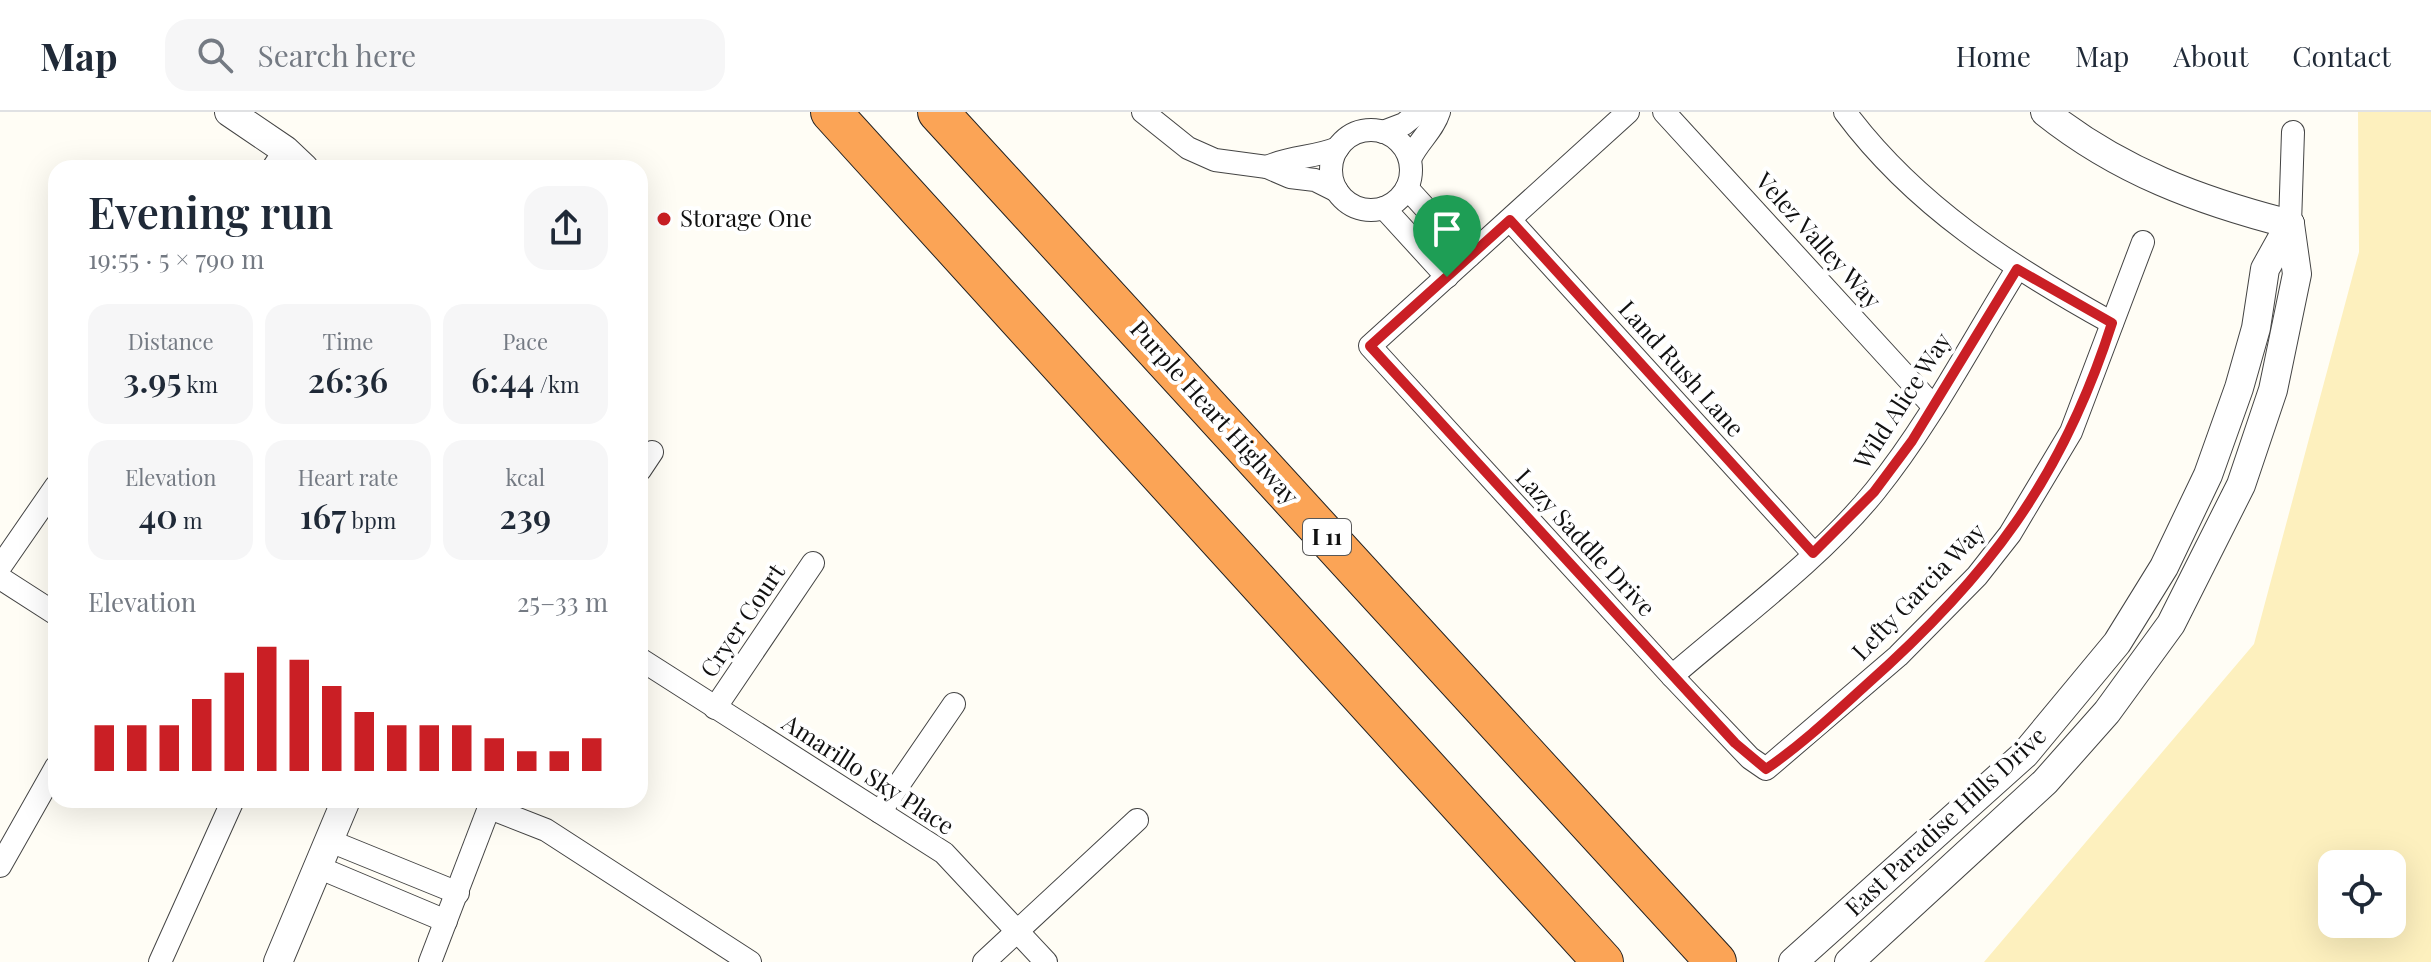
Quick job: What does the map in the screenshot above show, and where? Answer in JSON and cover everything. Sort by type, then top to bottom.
[{"type":"highway","points":[[831,112],[1603,962]]},
{"type":"highway","name":"Purple Heart Highway","points":[[938,112],[1716,962]]},
{"type":"street","points":[[229,112],[285,160]]},
{"type":"street","points":[[1143,112],[1188,148],[1215,160],[1267,167],[1290,177],[1315,180],[1337,191],[1355,207],[1384,208],[1397,201],[1407,188],[1411,175],[1410,159],[1401,143],[1383,132]]},
{"type":"street","points":[[1267,167],[1288,157],[1318,156],[1338,148],[1353,135],[1383,132],[1404,124],[1419,112]]},
{"type":"street","points":[[1410,159],[1417,143],[1434,128],[1439,112]]},
{"type":"street","points":[[1384,208],[1447,277],[1628,112]]},
{"type":"street","name":"Velez Valley Way","points":[[1664,112],[1933,406]]},
{"type":"street","points":[[1845,112],[1896,172],[1935,208],[2017,269],[2112,323]]},
{"type":"street","points":[[2045,112],[2104,155],[2155,181],[2194,198],[2290,224],[2293,132]]},
{"type":"street","points":[[1337,191],[1331,166],[1338,148]]},
{"type":"street","points":[[1407,188],[1469,256]]},
{"type":"street","name":"Land Rush Lane","points":[[1510,220],[1813,553]]},
{"type":"street","name":"East Paradise Hills Drive","points":[[1793,962],[2025,754],[2117,643],[2164,567],[2208,475],[2243,373],[2265,269],[2290,224]]},
{"type":"street","name":"East Paradise Hills Drive","points":[[1849,962],[2045,782],[2107,712],[2171,624],[2241,485],[2273,390],[2297,274],[2290,224]]},
{"type":"street","name":"Lefty Garcia Way","points":[[1766,769],[1898,656],[1977,576],[2010,534],[2071,432],[2143,242]]},
{"type":"street","name":"Wild Alice Way","points":[[1672,676],[1813,553],[1874,492],[1933,406],[2017,269]]},
{"type":"street","name":"Lazy Saddle Drive","points":[[1447,277],[1370,346],[1672,676],[1750,758],[1766,769]]},
{"type":"street","points":[[0,567],[48,498]]},
{"type":"street","name":"Cryer Court","points":[[715,708],[813,563]]},
{"type":"street","points":[[0,578],[48,609]]},
{"type":"street","name":"Amarillo Sky Place","points":[[648,664],[944,853],[1046,962]]},
{"type":"street","points":[[880,812],[954,704]]},
{"type":"street","points":[[0,866],[48,781]]},
{"type":"street","points":[[160,962],[229,808]]},
{"type":"street","points":[[278,962],[343,808]]},
{"type":"street","points":[[430,962],[490,808]]},
{"type":"street","points":[[499,808],[546,830],[750,962]]},
{"type":"street","points":[[984,962],[1016,929],[1137,820]]},
{"type":"street","points":[[330,841],[458,893]]},
{"type":"street","points":[[320,868],[446,921]]},
{"type":"sand","points":[[2358,112],[2431,112],[2431,962],[1984,962],[2254,644],[2359,252]]},
{"type":"place","name":"Storage One","points":[[664,219]]},
{"type":"route","points":[[1510,220],[1813,553],[1874,492],[1912,441],[2017,269],[2112,323],[2071,432],[2010,534],[1943,613],[1849,700],[1766,769],[1735,743],[1370,346],[1447,277],[1510,220]]}]
